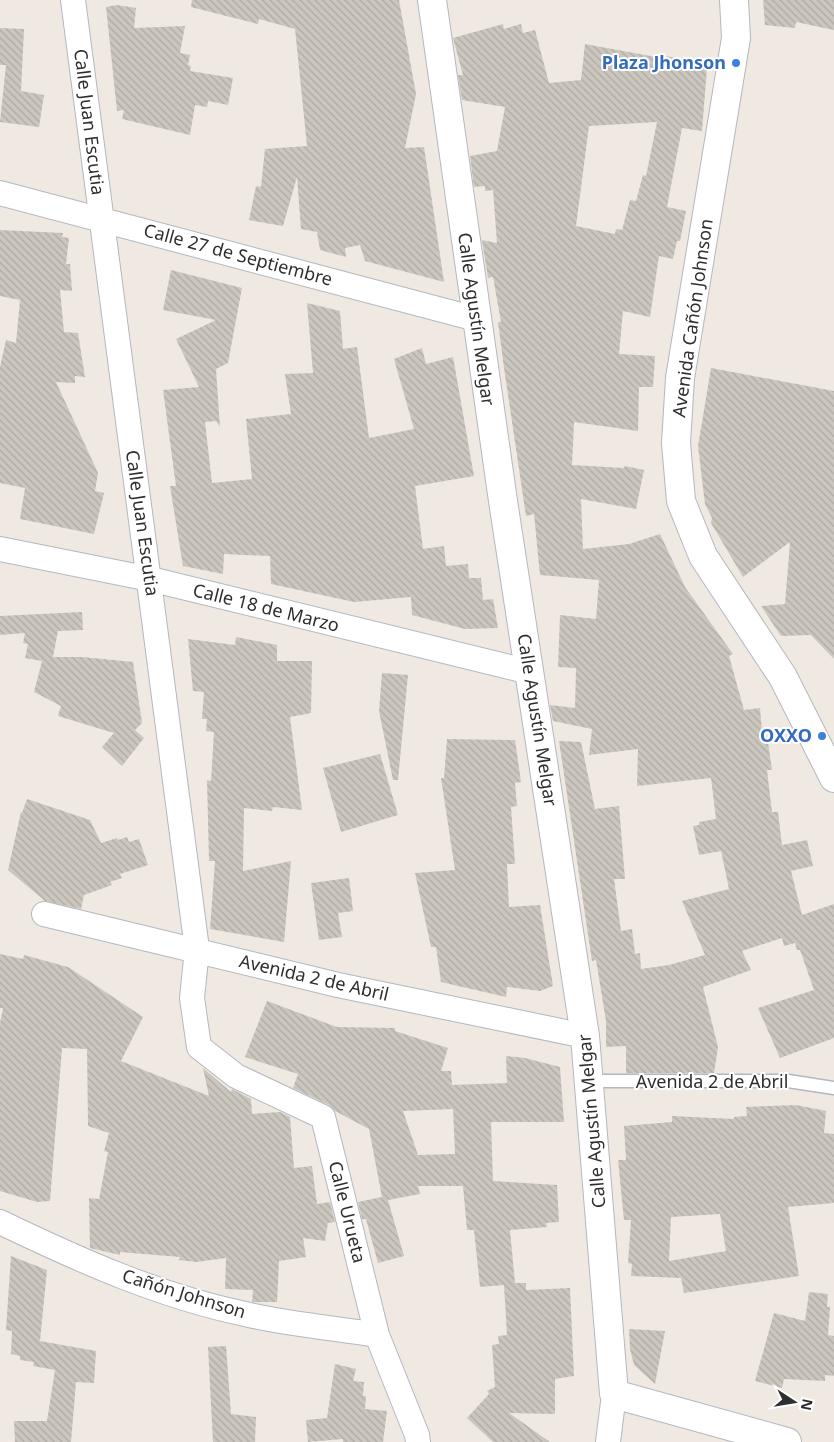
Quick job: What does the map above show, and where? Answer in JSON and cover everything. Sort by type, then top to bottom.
[{"type":"street","name":"Calle Juan Escutia","points":[[73,0],[197,949],[192,998],[199,1047]]},
{"type":"street","name":"Calle Agustín Melgar","points":[[432,0],[476,320],[586,1036],[614,1394],[608,1442]]},
{"type":"street","name":"Avenida Cañón Johnson","points":[[734,0],[736,38],[680,378],[676,443],[681,501],[703,556],[783,677],[831,766]]},
{"type":"street","name":"Calle 27 de Septiembre","points":[[0,193],[476,320]]},
{"type":"street","name":"Calle 18 de Marzo","points":[[0,549],[150,579],[530,672]]},
{"type":"street","name":"Avenida 2 de Abril","points":[[44,914],[197,949],[338,985],[586,1036]]},
{"type":"street","name":"Calle Urueta","points":[[199,1047],[236,1076],[323,1117],[377,1335],[421,1440]]},
{"type":"street","name":"Cañón Johnson","points":[[0,1222],[83,1262],[166,1292],[245,1314],[377,1335]]},
{"type":"street","points":[[614,1394],[787,1442]]},
{"type":"lane","name":"Avenida 2 de Abril","points":[[589,1082],[788,1081],[834,1088]]},
{"type":"building","points":[[192,0],[399,0],[416,94],[405,148],[424,147],[444,282],[365,261],[360,245],[345,248],[346,257],[320,250],[317,232],[301,229],[297,177],[283,226],[249,220],[256,186],[261,187],[265,149],[307,146],[295,29],[259,19],[258,24],[191,7]]},
{"type":"building","points":[[763,0],[834,0],[834,30],[796,22],[795,28],[765,25]]},
{"type":"building","points":[[117,5],[136,8],[134,28],[185,26],[180,53],[190,55],[188,65],[191,66],[190,71],[233,78],[228,105],[208,101],[207,107],[195,105],[190,135],[122,119],[124,110],[117,111],[106,7]]},
{"type":"building","points":[[503,24],[504,29],[521,24],[523,33],[535,30],[549,83],[581,80],[585,44],[667,59],[667,56],[687,61],[687,67],[707,68],[702,131],[682,128],[667,207],[686,211],[680,241],[677,241],[673,259],[659,256],[650,317],[623,311],[619,354],[655,356],[653,387],[639,387],[638,431],[574,422],[572,465],[624,468],[625,466],[644,470],[636,509],[581,499],[583,549],[629,544],[660,534],[685,587],[733,654],[729,656],[744,710],[760,708],[763,743],[768,742],[772,770],[767,770],[772,812],[778,812],[782,845],[807,840],[813,866],[791,871],[802,915],[834,904],[834,1038],[780,1058],[758,1008],[814,990],[800,950],[797,950],[795,943],[784,946],[782,938],[742,951],[751,970],[703,987],[718,1047],[714,1073],[626,1073],[626,1046],[606,1047],[606,1021],[596,960],[592,961],[559,741],[581,742],[595,809],[619,806],[625,879],[614,879],[621,931],[632,929],[635,954],[640,953],[641,969],[669,965],[705,955],[682,901],[729,889],[721,851],[699,855],[693,826],[699,825],[699,822],[716,819],[711,778],[637,786],[638,749],[589,755],[592,729],[553,721],[550,705],[575,708],[576,668],[558,667],[560,615],[596,619],[599,580],[540,575],[534,514],[526,516],[498,322],[501,322],[493,277],[488,278],[482,240],[497,243],[493,190],[485,191],[485,186],[474,187],[470,156],[497,151],[505,107],[462,100],[458,75],[463,75],[453,38]],"holes":[[[657,122],[646,176],[643,175],[636,201],[630,200],[622,230],[616,229],[615,234],[576,226],[589,126]]]},
{"type":"building","points":[[0,28],[24,29],[21,91],[44,95],[39,127],[0,122],[6,65],[0,65]]},
{"type":"building","points":[[0,230],[63,233],[62,237],[69,238],[66,264],[70,264],[72,291],[60,290],[64,332],[78,333],[85,377],[75,376],[75,383],[56,382],[98,473],[95,491],[104,493],[94,534],[20,519],[25,488],[0,483],[0,367],[6,340],[16,343],[20,300],[0,296]]},
{"type":"building","points":[[171,270],[242,288],[228,363],[216,369],[220,427],[216,421],[205,422],[212,483],[252,479],[246,419],[291,414],[285,374],[313,373],[307,303],[340,311],[343,349],[357,347],[369,438],[414,429],[394,359],[422,348],[426,364],[453,357],[474,476],[415,486],[423,549],[444,546],[446,566],[468,564],[469,578],[481,578],[483,600],[493,599],[498,628],[465,629],[412,615],[411,597],[354,602],[271,584],[270,556],[224,554],[223,574],[183,566],[170,486],[176,486],[163,390],[199,387],[176,339],[216,320],[163,310]]},
{"type":"building","points":[[711,368],[834,391],[834,659],[811,635],[781,636],[761,606],[785,604],[790,542],[743,577],[711,523],[712,518],[705,504],[698,446]]},
{"type":"building","points":[[82,612],[83,630],[58,631],[53,657],[82,657],[133,662],[142,723],[135,730],[144,738],[122,766],[102,747],[114,733],[58,716],[61,706],[34,692],[42,661],[25,658],[28,644],[23,643],[25,633],[0,635],[0,616]]},
{"type":"building","points":[[236,637],[277,645],[277,661],[312,661],[311,713],[290,717],[302,810],[273,807],[272,811],[244,808],[243,871],[291,861],[284,942],[210,929],[215,861],[209,861],[207,780],[211,781],[214,732],[206,731],[207,719],[202,719],[204,692],[193,691],[188,639],[235,645]]},
{"type":"building","points":[[382,673],[408,675],[398,780],[393,780],[379,711]]},
{"type":"building","points":[[447,739],[515,740],[521,782],[515,783],[517,806],[511,807],[515,864],[507,864],[509,907],[540,905],[553,986],[540,991],[507,987],[506,997],[441,982],[436,947],[431,947],[415,873],[455,870],[441,778],[444,778]]},
{"type":"building","points":[[380,754],[398,815],[341,832],[323,768]]},
{"type":"building","points":[[27,799],[90,820],[101,843],[117,838],[118,840],[127,837],[129,842],[139,839],[148,865],[120,874],[122,878],[110,882],[112,885],[84,895],[81,909],[45,901],[8,870],[21,812]]},
{"type":"building","points":[[349,878],[353,911],[338,913],[342,937],[319,940],[311,883]]},
{"type":"building","points":[[0,954],[23,959],[24,955],[68,967],[143,1017],[121,1061],[209,1096],[203,1068],[231,1092],[232,1089],[251,1099],[252,1114],[280,1112],[290,1117],[294,1168],[312,1166],[317,1204],[330,1202],[335,1222],[328,1223],[325,1241],[303,1238],[306,1257],[279,1261],[277,1302],[252,1302],[253,1290],[225,1289],[226,1258],[196,1262],[179,1260],[180,1257],[120,1252],[120,1255],[90,1248],[89,1198],[99,1199],[108,1152],[104,1151],[109,1133],[88,1126],[87,1049],[62,1048],[50,1201],[37,1202],[0,1191],[0,1023],[3,1008],[0,1008]]},
{"type":"building","points":[[267,1001],[337,1027],[395,1028],[395,1031],[448,1048],[441,1071],[451,1071],[452,1085],[507,1083],[506,1056],[525,1058],[560,1067],[564,1122],[491,1122],[493,1181],[557,1185],[559,1222],[546,1223],[547,1227],[510,1230],[515,1283],[526,1283],[526,1290],[570,1288],[574,1376],[555,1379],[555,1414],[509,1413],[550,1442],[493,1442],[467,1418],[489,1394],[487,1391],[495,1387],[492,1345],[499,1344],[498,1336],[507,1335],[504,1285],[480,1287],[474,1230],[467,1230],[463,1186],[418,1186],[420,1194],[388,1200],[404,1256],[378,1263],[366,1219],[362,1219],[358,1202],[382,1197],[369,1129],[335,1111],[329,1105],[293,1088],[298,1074],[245,1057]],"holes":[[[453,1109],[455,1154],[418,1155],[403,1111]]]},
{"type":"building","points":[[796,1105],[826,1111],[824,1133],[834,1134],[834,1203],[788,1207],[799,1276],[684,1293],[681,1278],[631,1276],[632,1264],[628,1263],[631,1220],[624,1220],[618,1160],[626,1160],[624,1126],[672,1122],[672,1116],[734,1119],[734,1117],[747,1116],[746,1107]],"holes":[[[720,1214],[726,1251],[669,1261],[671,1217]]]},
{"type":"building","points":[[11,1256],[47,1270],[40,1341],[96,1351],[94,1383],[76,1382],[71,1442],[15,1442],[14,1421],[47,1421],[55,1370],[33,1366],[34,1362],[20,1360],[20,1356],[11,1354],[12,1331],[6,1330]]},
{"type":"building","points":[[809,1292],[828,1294],[827,1307],[830,1307],[828,1335],[834,1336],[834,1376],[825,1375],[825,1381],[784,1379],[782,1388],[755,1381],[774,1313],[805,1321]]},
{"type":"building","points":[[629,1329],[665,1331],[655,1384],[634,1365],[630,1349]]},
{"type":"building","points":[[226,1346],[231,1414],[256,1417],[255,1442],[213,1442],[208,1347]]},
{"type":"building","points":[[335,1364],[356,1369],[353,1381],[364,1382],[363,1396],[366,1396],[365,1409],[387,1411],[383,1442],[343,1442],[343,1439],[308,1442],[306,1420],[327,1418]]},
{"type":"place","name":"Plaza Jhonson","points":[[736,63]]},
{"type":"place","name":"OXXO","points":[[822,736]]}]
